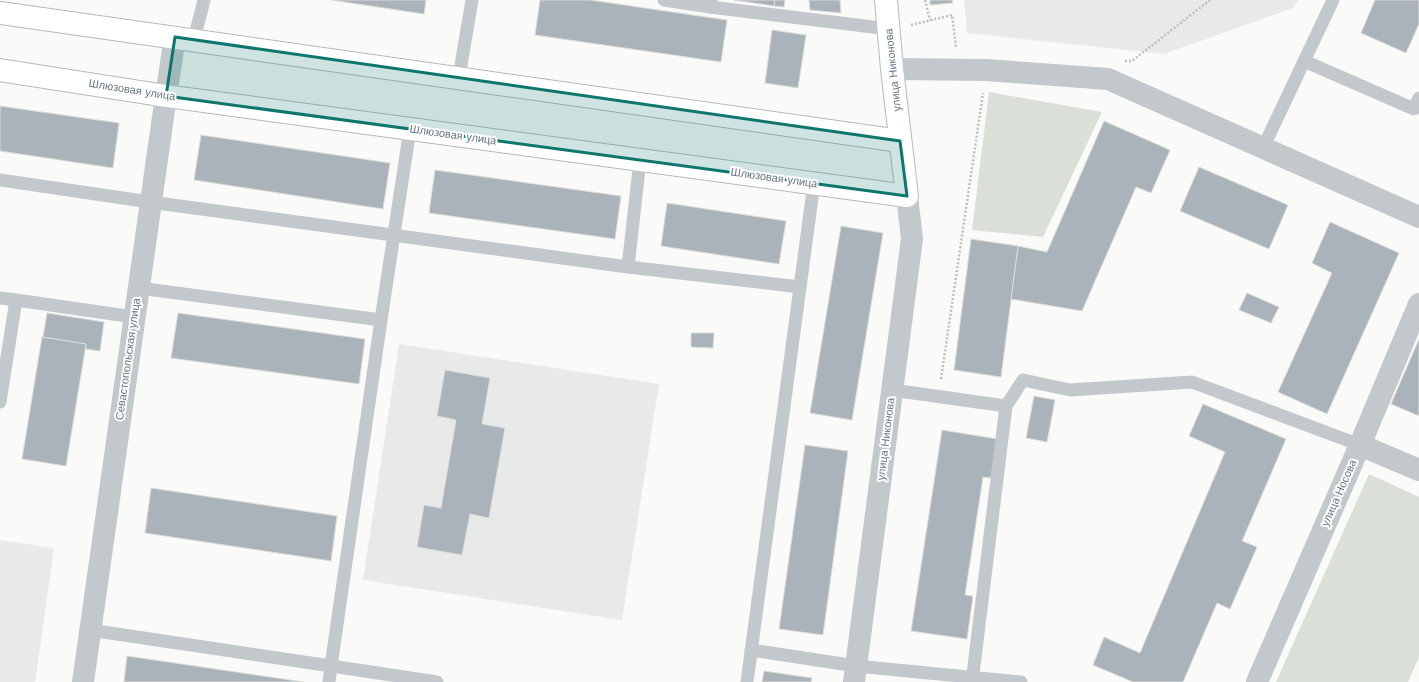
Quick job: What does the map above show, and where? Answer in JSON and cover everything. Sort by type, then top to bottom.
[{"type":"main road","name":"улица Никонова","points":[[886,0],[892,69],[907,196]]},
{"type":"main road","points":[[0,13],[459,77],[900,141]]},
{"type":"main road","name":"Шлюзовая улица","points":[[0,70],[166,96],[907,196]]},
{"type":"street","name":"Севастопольская улица","points":[[83,682],[166,96],[185,39]]},
{"type":"street","points":[[892,69],[986,70],[1108,79],[1419,217]]},
{"type":"street","name":"улица Никонова","points":[[855,674],[912,239],[907,196]]},
{"type":"street","name":"улица Носова","points":[[1257,682],[1360,445],[1419,304]]},
{"type":"street","points":[[1360,445],[1419,470]]},
{"type":"lane","points":[[185,39],[204,0]]},
{"type":"lane","points":[[459,77],[472,0]]},
{"type":"lane","points":[[664,0],[710,3],[889,29]]},
{"type":"lane","points":[[1263,148],[1333,0]]},
{"type":"lane","points":[[1304,61],[1414,109],[1419,98]]},
{"type":"lane","points":[[329,682],[410,129]]},
{"type":"lane","points":[[628,267],[640,160]]},
{"type":"lane","points":[[0,180],[150,202],[628,267],[800,287]]},
{"type":"lane","points":[[747,682],[814,183]]},
{"type":"lane","points":[[138,288],[381,320]]},
{"type":"lane","points":[[0,298],[134,317]]},
{"type":"lane","points":[[0,402],[16,300]]},
{"type":"lane","points":[[973,680],[1006,406],[1023,380],[1070,390],[1192,382],[1360,445]]},
{"type":"lane","points":[[892,390],[1006,406]]},
{"type":"lane","points":[[90,630],[437,682]]},
{"type":"lane","points":[[751,650],[855,674],[1021,682]]},
{"type":"path","points":[[925,0],[930,20]]},
{"type":"path","points":[[1124,61],[1132,61],[1210,0]]},
{"type":"path","points":[[889,29],[952,15],[956,46],[964,47]]},
{"type":"path","points":[[939,397],[986,70]]},
{"type":"highlighted area","points":[[175,37],[900,141],[907,196],[166,96]]},
{"type":"shaded area","points":[[964,0],[1298,0],[1293,8],[1164,54],[967,33]]},
{"type":"shaded area","points":[[989,92],[1102,112],[1043,237],[972,230]]},
{"type":"shaded area","points":[[399,344],[659,384],[622,620],[363,580]]},
{"type":"shaded area","points":[[1369,474],[1419,497],[1419,657],[1408,682],[1276,682]]},
{"type":"shaded area","points":[[0,540],[54,548],[35,682],[0,682]]},
{"type":"building","points":[[331,0],[426,0],[424,14]]},
{"type":"building","points":[[540,0],[590,0],[727,20],[721,62],[535,35]]},
{"type":"building","points":[[733,0],[775,0],[774,6]]},
{"type":"building","points":[[775,0],[785,0],[784,7],[774,6]]},
{"type":"building","points":[[809,0],[840,0],[841,13],[810,10]]},
{"type":"building","points":[[930,0],[952,0],[953,3],[930,5]]},
{"type":"building","points":[[1375,0],[1419,0],[1419,24],[1406,53],[1361,33]]},
{"type":"building","points":[[772,30],[806,35],[798,88],[765,83]]},
{"type":"building","points":[[0,106],[119,123],[113,168],[0,151]]},
{"type":"building","points":[[1104,121],[1170,150],[1151,193],[1136,187],[1082,311],[1011,299],[1018,246],[1047,252]]},
{"type":"building","points":[[201,135],[390,163],[383,209],[194,180]]},
{"type":"building","points":[[1199,167],[1288,205],[1269,249],[1180,211]]},
{"type":"building","points":[[435,170],[621,196],[615,239],[429,213]]},
{"type":"building","points":[[667,203],[786,221],[779,264],[661,246]]},
{"type":"building","points":[[1330,222],[1399,253],[1327,414],[1278,392],[1332,273],[1312,263]]},
{"type":"building","points":[[841,226],[883,233],[852,420],[810,413]]},
{"type":"building","points":[[971,239],[1018,246],[1001,377],[954,370]]},
{"type":"building","points":[[1247,293],[1279,307],[1271,323],[1239,310]]},
{"type":"building","points":[[47,313],[104,322],[100,351],[86,349],[86,344],[43,337]]},
{"type":"building","points":[[178,313],[365,339],[359,384],[171,358]]},
{"type":"building","points":[[691,333],[714,333],[713,348],[691,347]]},
{"type":"building","points":[[42,337],[86,344],[66,466],[22,459]]},
{"type":"building","points":[[1419,339],[1419,416],[1391,404]]},
{"type":"building","points":[[445,370],[490,378],[482,424],[505,428],[489,518],[470,514],[462,555],[417,547],[424,505],[441,508],[456,420],[437,416]]},
{"type":"building","points":[[1034,396],[1055,400],[1047,442],[1026,438]]},
{"type":"building","points":[[1203,404],[1286,439],[1242,541],[1257,547],[1230,609],[1217,603],[1183,682],[1133,682],[1093,665],[1104,637],[1140,653],[1225,452],[1189,436]]},
{"type":"building","points":[[942,430],[997,439],[991,478],[983,477],[965,595],[973,596],[967,639],[911,631]]},
{"type":"building","points":[[805,445],[848,451],[823,635],[779,629]]},
{"type":"building","points":[[151,488],[337,516],[331,561],[145,533]]},
{"type":"building","points":[[127,656],[304,682],[124,682]]},
{"type":"building","points":[[764,671],[812,678],[811,682],[762,682]]}]
